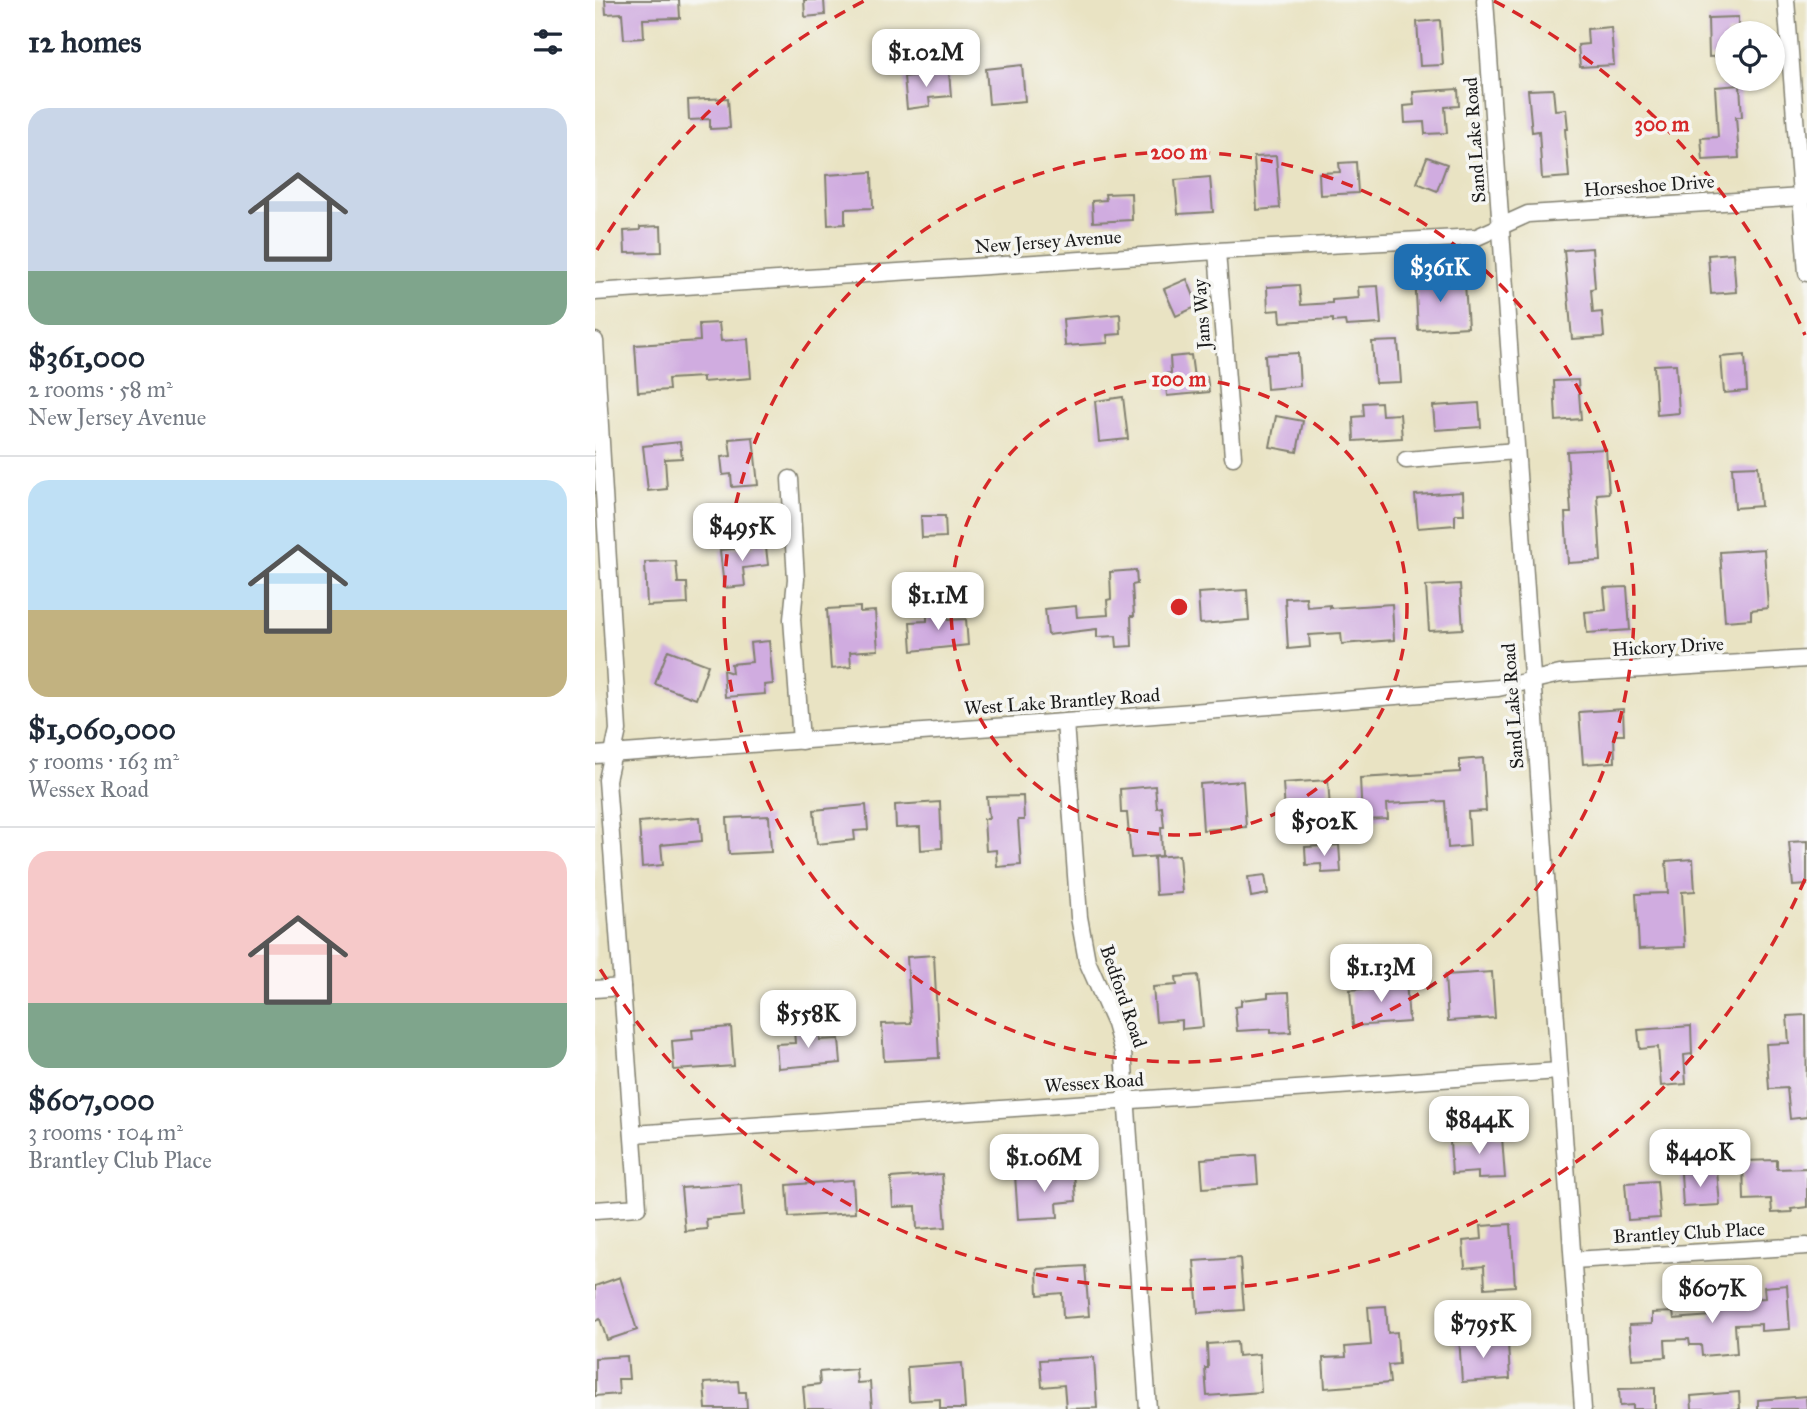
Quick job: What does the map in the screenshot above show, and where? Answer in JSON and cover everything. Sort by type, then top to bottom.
[{"type":"street","name":"Sand Lake Road","points":[[1485,0],[1583,1409]]},
{"type":"street","points":[[1786,0],[1807,273]]},
{"type":"street","name":"Horseshoe Drive","points":[[1501,226],[1528,214],[1802,197]]},
{"type":"street","name":"New Jersey Avenue","points":[[595,292],[1217,251],[1477,237],[1501,226]]},
{"type":"street","name":"Jans Way","points":[[1217,251],[1233,457]]},
{"type":"street","points":[[595,341],[618,730],[607,780],[638,1207],[595,1210]]},
{"type":"street","points":[[1406,460],[1516,451]]},
{"type":"street","points":[[790,479],[796,579],[792,619],[801,741]]},
{"type":"street","name":"Hickory Drive","points":[[1532,681],[1560,674],[1807,659]]},
{"type":"street","name":"West Lake Brantley Road","points":[[595,755],[1498,688],[1532,681]]},
{"type":"street","name":"Bedford Road","points":[[1065,722],[1079,917],[1087,961],[1115,1024],[1123,1052],[1148,1409]]},
{"type":"street","points":[[595,989],[622,987]]},
{"type":"street","name":"Wessex Road","points":[[633,1134],[1559,1071]]},
{"type":"street","name":"Brantley Club Place","points":[[1573,1260],[1807,1246]]},
{"type":"building","points":[[605,0],[679,0],[680,18],[643,19],[644,38],[624,39],[622,13],[606,14]]},
{"type":"building","points":[[804,0],[824,0],[825,15],[805,17]]},
{"type":"building","points":[[1738,17],[1738,21],[1715,21],[1715,57],[1709,57],[1708,18]]},
{"type":"building","points":[[1440,20],[1443,65],[1420,66],[1417,22]]},
{"type":"building","points":[[1611,27],[1614,65],[1580,67],[1578,45],[1588,44],[1587,29]]},
{"type":"building","points":[[1022,65],[1025,101],[989,104],[986,69]]},
{"type":"building","points":[[949,72],[951,96],[929,98],[930,106],[907,109],[904,77]]},
{"type":"building","points":[[1458,89],[1459,106],[1445,107],[1447,133],[1425,134],[1424,122],[1405,123],[1404,106],[1414,105],[1413,92]]},
{"type":"building","points":[[1553,89],[1555,110],[1566,109],[1569,177],[1542,179],[1539,131],[1532,132],[1528,90]]},
{"type":"building","points":[[1715,91],[1740,91],[1742,117],[1736,117],[1739,158],[1703,160],[1701,138],[1718,137]]},
{"type":"building","points":[[728,98],[730,128],[710,129],[710,119],[689,120],[688,100]]},
{"type":"building","points":[[1276,156],[1280,208],[1257,210],[1254,157]]},
{"type":"building","points":[[1427,157],[1447,164],[1437,191],[1417,183]]},
{"type":"building","points":[[1356,162],[1358,193],[1320,195],[1319,173],[1340,172],[1339,163]]},
{"type":"building","points":[[872,172],[873,208],[845,209],[845,224],[828,225],[826,175]]},
{"type":"building","points":[[1210,177],[1213,212],[1178,214],[1175,180]]},
{"type":"building","points":[[1131,193],[1132,220],[1093,222],[1092,201],[1106,200],[1105,194]]},
{"type":"building","points":[[661,226],[662,252],[625,253],[624,231]]},
{"type":"building","points":[[1592,248],[1595,288],[1591,289],[1593,313],[1602,312],[1604,337],[1572,339],[1564,250]]},
{"type":"building","points":[[1733,253],[1736,292],[1711,294],[1708,255]]},
{"type":"building","points":[[1438,275],[1439,285],[1465,284],[1468,327],[1418,330],[1415,276]]},
{"type":"building","points":[[1187,279],[1198,306],[1176,316],[1164,289]]},
{"type":"building","points":[[1299,285],[1301,305],[1359,298],[1358,287],[1378,286],[1381,324],[1346,326],[1345,321],[1333,322],[1333,319],[1281,322],[1280,310],[1268,311],[1267,287]]},
{"type":"building","points":[[1120,314],[1121,334],[1107,335],[1108,343],[1065,346],[1063,319]]},
{"type":"building","points":[[719,323],[721,341],[748,339],[751,378],[703,382],[703,377],[668,379],[669,390],[638,392],[635,345],[700,341],[699,324]]},
{"type":"building","points":[[1398,341],[1401,382],[1375,383],[1372,342]]},
{"type":"building","points":[[1298,353],[1300,386],[1267,389],[1265,355]]},
{"type":"building","points":[[1191,355],[1194,378],[1207,377],[1209,392],[1167,396],[1165,374],[1171,373],[1170,357]]},
{"type":"building","points":[[1745,355],[1747,391],[1724,393],[1721,357]]},
{"type":"building","points":[[1676,364],[1679,413],[1657,415],[1654,365]]},
{"type":"building","points":[[1578,380],[1581,419],[1556,421],[1554,381]]},
{"type":"building","points":[[1123,397],[1128,439],[1099,442],[1095,401]]},
{"type":"building","points":[[1381,402],[1382,415],[1400,414],[1402,438],[1354,441],[1353,417],[1364,416],[1363,403]]},
{"type":"building","points":[[1479,403],[1481,427],[1435,430],[1433,406]]},
{"type":"building","points":[[1276,416],[1303,421],[1297,452],[1270,447]]},
{"type":"building","points":[[753,437],[758,485],[732,487],[731,474],[723,475],[721,457],[731,456],[729,439]]},
{"type":"building","points":[[680,442],[682,458],[665,459],[667,489],[648,491],[643,446]]},
{"type":"building","points":[[1606,449],[1609,493],[1597,494],[1601,561],[1568,563],[1565,513],[1571,513],[1567,451]]},
{"type":"building","points":[[1758,466],[1761,506],[1735,508],[1732,467]]},
{"type":"building","points":[[1463,492],[1464,514],[1455,514],[1455,525],[1418,528],[1415,495]]},
{"type":"building","points":[[921,516],[945,516],[946,537],[922,538]]},
{"type":"building","points":[[765,539],[768,565],[743,568],[745,586],[724,588],[720,550],[754,547],[754,540]]},
{"type":"building","points":[[1764,549],[1768,608],[1751,610],[1751,619],[1725,621],[1720,552]]},
{"type":"building","points":[[676,561],[678,583],[687,583],[688,604],[647,606],[645,562]]},
{"type":"building","points":[[1136,570],[1137,584],[1132,585],[1132,646],[1117,647],[1116,636],[1097,637],[1097,629],[1048,635],[1045,609],[1076,606],[1077,617],[1108,615],[1107,600],[1111,599],[1110,572]]},
{"type":"building","points":[[1460,584],[1463,629],[1429,631],[1426,586]]},
{"type":"building","points":[[1627,587],[1630,630],[1587,633],[1585,612],[1606,610],[1604,588]]},
{"type":"building","points":[[1247,590],[1249,620],[1200,624],[1198,593]]},
{"type":"building","points":[[1306,597],[1307,607],[1392,604],[1394,640],[1342,644],[1341,633],[1309,635],[1310,647],[1288,649],[1285,598]]},
{"type":"building","points":[[860,607],[860,612],[875,611],[878,650],[850,652],[851,667],[831,669],[827,609]]},
{"type":"building","points":[[947,611],[948,620],[966,619],[968,645],[912,651],[910,622],[927,621],[927,612]]},
{"type":"building","points":[[769,641],[773,684],[764,685],[765,694],[725,697],[723,670],[732,673],[731,664],[752,662],[750,643]]},
{"type":"building","points":[[668,650],[708,665],[696,699],[655,684]]},
{"type":"building","points":[[1623,709],[1624,735],[1614,735],[1615,762],[1583,764],[1579,712]]},
{"type":"building","points":[[1483,758],[1486,811],[1468,812],[1470,846],[1448,848],[1445,801],[1387,804],[1388,819],[1362,820],[1360,778],[1460,772],[1460,760]]},
{"type":"building","points":[[1328,780],[1330,809],[1285,812],[1283,783]]},
{"type":"building","points":[[1243,781],[1246,827],[1203,830],[1200,784]]},
{"type":"building","points":[[1155,786],[1157,808],[1162,807],[1164,827],[1161,827],[1162,856],[1131,858],[1127,813],[1121,813],[1120,789]]},
{"type":"building","points":[[1023,796],[1024,820],[1018,820],[1021,865],[997,867],[996,850],[986,851],[984,819],[989,818],[987,797]]},
{"type":"building","points":[[940,802],[942,848],[921,850],[920,827],[896,828],[895,805]]},
{"type":"building","points":[[866,805],[868,830],[854,831],[855,840],[817,844],[814,810]]},
{"type":"building","points":[[769,816],[771,852],[729,854],[727,818]]},
{"type":"building","points":[[700,817],[702,841],[661,845],[663,865],[642,867],[639,822]]},
{"type":"building","points":[[1807,841],[1807,885],[1793,886],[1789,842]]},
{"type":"building","points":[[1339,845],[1341,872],[1322,873],[1321,864],[1306,865],[1305,847]]},
{"type":"building","points":[[1179,855],[1182,893],[1156,895],[1154,857]]},
{"type":"building","points":[[1693,859],[1695,891],[1682,892],[1685,947],[1639,949],[1636,894],[1668,893],[1666,861]]},
{"type":"building","points":[[1265,875],[1268,894],[1251,897],[1248,877]]},
{"type":"building","points":[[934,955],[939,1058],[884,1061],[882,1024],[911,1023],[907,957]]},
{"type":"building","points":[[1492,972],[1495,1018],[1448,1021],[1445,975]]},
{"type":"building","points":[[1198,975],[1203,1027],[1182,1029],[1182,1020],[1156,1022],[1153,987],[1177,985],[1176,977]]},
{"type":"building","points":[[1406,980],[1409,1022],[1353,1026],[1350,990],[1382,987],[1383,982]]},
{"type":"building","points":[[1289,992],[1291,1032],[1271,1033],[1271,1029],[1237,1031],[1235,1007],[1241,1006],[1241,1000],[1268,997],[1268,993]]},
{"type":"building","points":[[1806,1015],[1807,1117],[1790,1119],[1787,1088],[1769,1089],[1766,1044],[1789,1043],[1787,1016]]},
{"type":"building","points":[[1691,1026],[1692,1054],[1684,1055],[1686,1084],[1661,1086],[1658,1047],[1640,1049],[1638,1030]]},
{"type":"building","points":[[731,1027],[734,1066],[674,1070],[672,1041],[693,1039],[692,1030]]},
{"type":"building","points":[[819,1028],[820,1040],[839,1039],[841,1063],[778,1068],[776,1044],[795,1043],[794,1030]]},
{"type":"building","points":[[1493,1127],[1493,1137],[1502,1137],[1505,1178],[1478,1179],[1478,1172],[1452,1174],[1450,1142],[1478,1140],[1478,1128]]},
{"type":"building","points":[[1256,1155],[1258,1184],[1203,1188],[1201,1159]]},
{"type":"building","points":[[1777,1160],[1777,1169],[1807,1168],[1807,1207],[1791,1209],[1792,1212],[1772,1213],[1771,1199],[1744,1200],[1743,1161]]},
{"type":"building","points":[[1074,1171],[1076,1201],[1057,1203],[1058,1217],[1018,1219],[1015,1175]]},
{"type":"building","points":[[1717,1171],[1720,1205],[1683,1207],[1681,1173]]},
{"type":"building","points":[[942,1174],[946,1227],[917,1229],[916,1206],[893,1207],[891,1178]]},
{"type":"building","points":[[853,1180],[855,1213],[789,1217],[787,1185]]},
{"type":"building","points":[[1657,1181],[1660,1218],[1628,1220],[1625,1183]]},
{"type":"building","points":[[741,1184],[743,1216],[706,1219],[707,1229],[685,1231],[681,1188]]},
{"type":"building","points":[[1511,1224],[1515,1286],[1485,1288],[1484,1266],[1465,1268],[1463,1241],[1482,1239],[1481,1226]]},
{"type":"building","points":[[1240,1258],[1244,1310],[1198,1313],[1194,1261]]},
{"type":"building","points":[[1085,1266],[1089,1316],[1063,1318],[1062,1293],[1038,1295],[1037,1269]]},
{"type":"building","points":[[620,1277],[637,1330],[607,1340],[600,1319],[595,1321],[595,1286]]},
{"type":"building","points":[[1787,1285],[1790,1329],[1761,1331],[1761,1324],[1735,1325],[1737,1353],[1702,1356],[1701,1345],[1690,1345],[1689,1339],[1665,1340],[1666,1357],[1632,1359],[1629,1325],[1652,1324],[1652,1313],[1673,1312],[1674,1319],[1711,1316],[1710,1297],[1733,1296],[1733,1300],[1765,1298],[1764,1287]]},
{"type":"building","points":[[1386,1306],[1388,1333],[1397,1332],[1399,1364],[1388,1365],[1390,1383],[1325,1388],[1323,1358],[1346,1357],[1345,1347],[1371,1345],[1368,1307]]},
{"type":"building","points":[[1482,1335],[1483,1345],[1508,1343],[1510,1379],[1462,1382],[1459,1336]]},
{"type":"building","points":[[1237,1342],[1238,1356],[1259,1354],[1261,1392],[1207,1396],[1207,1344]]},
{"type":"building","points":[[627,1356],[629,1379],[618,1379],[619,1394],[595,1396],[595,1358]]},
{"type":"building","points":[[1094,1357],[1097,1408],[1066,1409],[1064,1385],[1042,1387],[1040,1360]]},
{"type":"building","points":[[962,1363],[965,1409],[940,1409],[940,1399],[909,1401],[907,1367]]},
{"type":"building","points":[[856,1369],[857,1383],[870,1382],[872,1409],[805,1409],[803,1386],[820,1384],[819,1372]]},
{"type":"building","points":[[738,1381],[739,1392],[746,1392],[747,1409],[706,1409],[704,1383]]},
{"type":"building","points":[[1655,1388],[1655,1409],[1633,1409],[1633,1405],[1620,1406],[1619,1389]]},
{"type":"building","points":[[1739,1392],[1740,1409],[1692,1409],[1691,1396]]},
{"type":"building","points":[[1806,1396],[1807,1409],[1758,1409],[1758,1400]]}]
